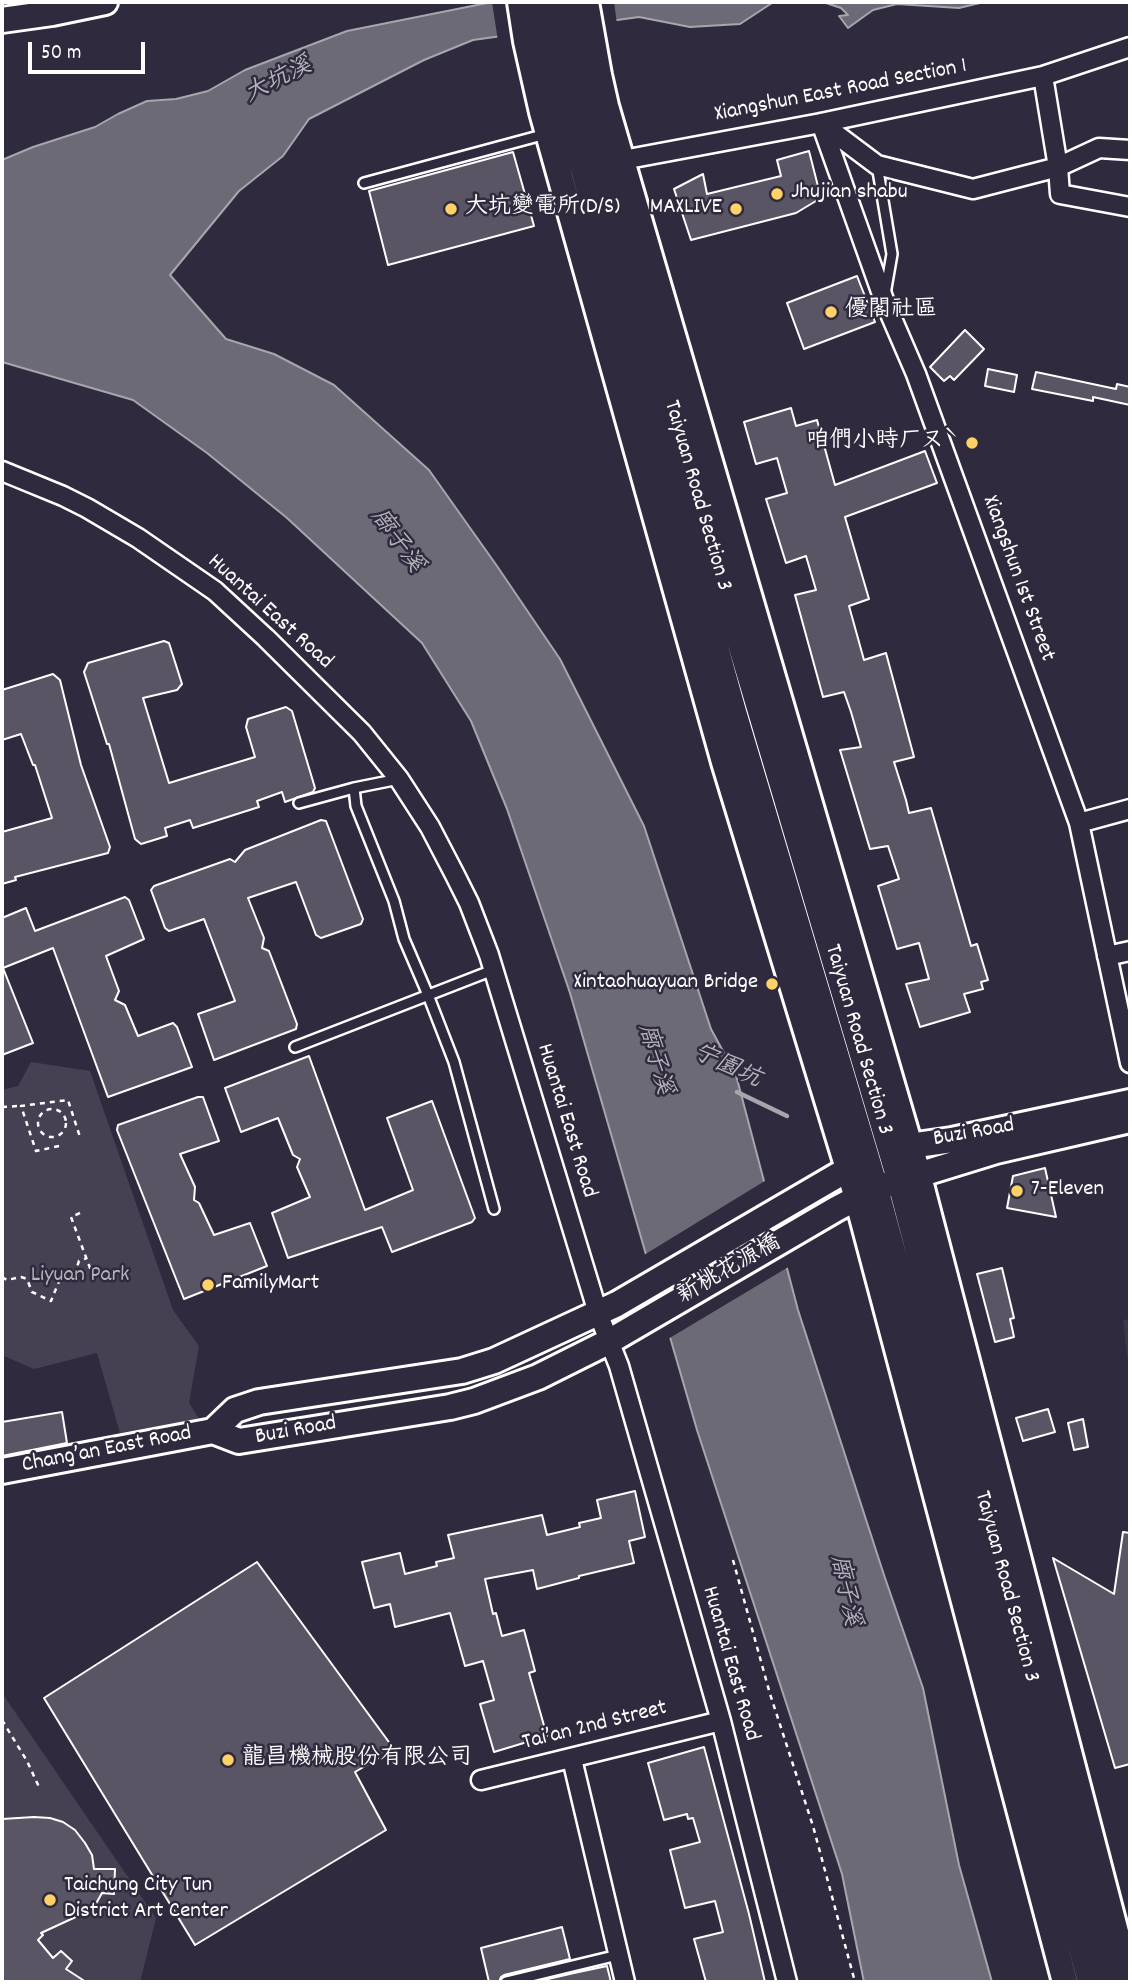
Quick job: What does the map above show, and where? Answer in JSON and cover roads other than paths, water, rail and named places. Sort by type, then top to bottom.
[{"type":"main road","points":[[2,20],[105,2]]},
{"type":"main road","points":[[520,2],[526,41],[568,112]]},
{"type":"main road","points":[[541,2],[568,112]]},
{"type":"main road","points":[[564,2],[568,112]]},
{"type":"main road","points":[[568,112],[599,75],[586,2]]},
{"type":"main road","name":"Taiyuan Road Section 3","points":[[568,112],[592,168],[878,1155],[877,1190],[1090,1982]]},
{"type":"main road","name":"Taiyuan Road Section 3","points":[[568,112],[592,168],[734,712],[878,1155],[877,1190],[1065,1982]]},
{"type":"main road","name":"Buzi Road","points":[[824,1182],[878,1155],[1130,1102]]},
{"type":"main road","name":"Buzi Road","points":[[877,1190],[996,1151],[1130,1120]]},
{"type":"main road","name":"新桃花源橋","points":[[607,1309],[824,1182]]},
{"type":"main road","name":"Taiyuan Road Section 3","points":[[877,1190],[1110,1982]]},
{"type":"main road","name":"Taiyuan Road Section 3","points":[[877,1190],[1129,1982]]},
{"type":"main road","name":"新桃花源橋","points":[[618,1336],[877,1190]]},
{"type":"main road","name":"Buzi Road","points":[[607,1309],[494,1362],[462,1371],[259,1402],[235,1409],[213,1431],[239,1441],[474,1401],[517,1385],[618,1336]]},
{"type":"main road","name":"Chang’an East Road","points":[[2,1471],[213,1431]]},
{"type":"street","name":"Xiangshun East Road Section 1","points":[[592,168],[1043,76],[1130,47]]},
{"type":"street","points":[[1043,76],[1060,194],[1130,207]]},
{"type":"street","points":[[821,123],[877,165],[972,189],[1058,167],[1098,148],[1130,150]]},
{"type":"street","name":"Xiangshun 1st Street","points":[[821,123],[884,300],[916,374],[1079,823],[1130,1063]]},
{"type":"street","name":"Huantai East Road","points":[[2,471],[87,508],[138,538],[215,591],[362,733],[399,779],[430,827],[469,903],[494,970],[618,1336],[619,1366],[721,1721],[787,1982]]},
{"type":"street","points":[[1079,823],[1130,809]]},
{"type":"street","points":[[1108,956],[1130,951]]},
{"type":"street","name":"Tai’an 2nd Street","points":[[481,1780],[721,1721]]},
{"type":"street","points":[[572,1759],[625,1982]]},
{"type":"lane","points":[[364,183],[568,112]]},
{"type":"lane","points":[[877,165],[892,254],[884,300]]},
{"type":"lane","points":[[299,803],[399,779]]},
{"type":"lane","points":[[354,788],[356,806],[460,1082],[494,1209]]},
{"type":"lane","points":[[295,1047],[494,970]]},
{"type":"lane","points":[[506,1982],[618,1955]]},
{"type":"water","points":[[492,2],[777,2],[740,24],[690,27],[639,17],[473,40],[424,60],[309,119],[283,156],[239,191],[170,275],[226,339],[274,354],[334,385],[429,470],[560,659],[644,826],[711,1029],[736,1075],[798,1310],[923,1688],[959,1865],[992,1982],[864,1982],[842,1874],[697,1430],[570,993],[507,809],[471,721],[422,643],[287,518],[207,453],[133,400],[2,362],[2,160],[95,127],[147,101],[176,99],[208,91],[245,70],[347,31]]},
{"type":"water","points":[[823,2],[984,2],[959,8],[897,4],[873,10],[848,28],[839,16],[848,15],[841,8]]},
{"type":"waterway","name":"宁園坑","points":[[737,1092],[787,1116]]},
{"type":"place","name":"Jhujian shabu","points":[[777,194]]},
{"type":"place","name":"大坑變電所(D/S)","points":[[451,209]]},
{"type":"place","name":"MAXLIVE","points":[[736,209]]},
{"type":"place","name":"優閣社區","points":[[831,312]]},
{"type":"place","name":"咱們小時ㄏㄡˋ","points":[[972,443]]},
{"type":"place","name":"Xintaohuayuan Bridge","points":[[772,984]]},
{"type":"place","name":"7-Eleven","points":[[1017,1191]]},
{"type":"place","name":"FamilyMart","points":[[208,1285]]},
{"type":"place","name":"龍昌機械股份有限公司","points":[[228,1760]]},
{"type":"place","name":"Taichung City Tun District Art Center","points":[[50,1900]]},
{"type":"water label","name":"大坑溪","points":[[279,82]]},
{"type":"water label","name":"廍子溪","points":[[395,542]]},
{"type":"water label","name":"廍子溪","points":[[653,1060]]},
{"type":"water label","name":"廍子溪","points":[[843,1591]]},
{"type":"park label","name":"Liyuan Park","points":[[80,1277]]}]
